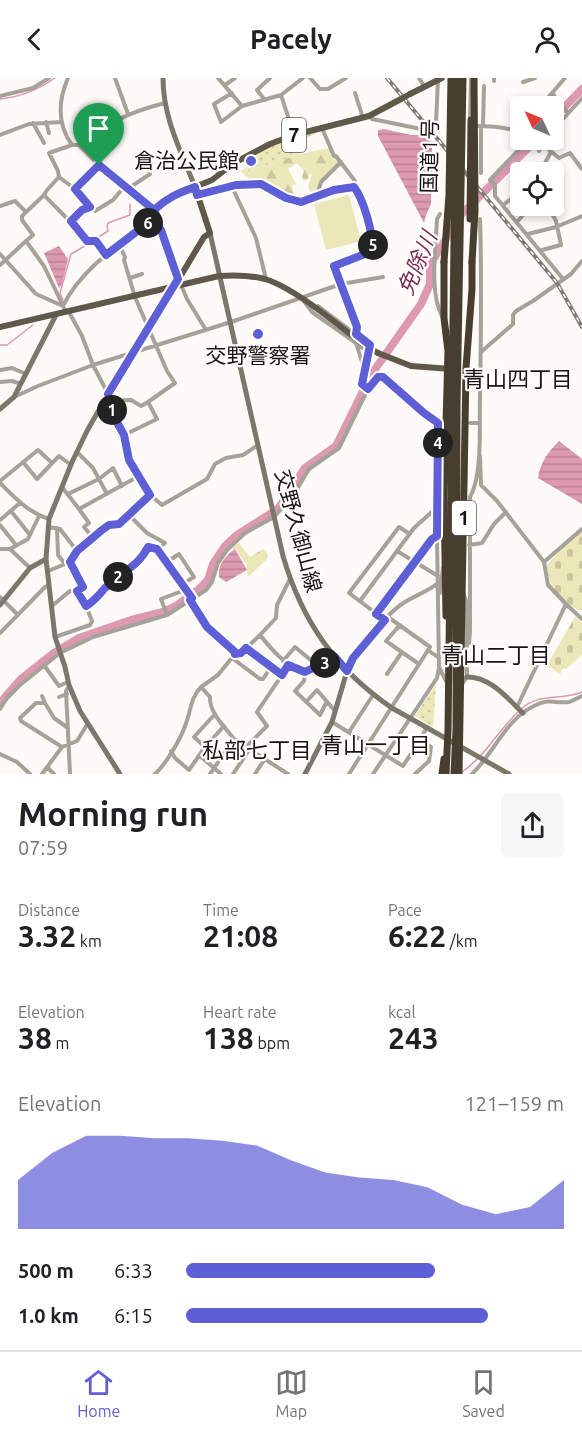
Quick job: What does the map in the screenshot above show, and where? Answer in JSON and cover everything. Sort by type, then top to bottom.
[{"type":"highway","name":"1","points":[[444,774],[446,557],[442,546],[448,351],[444,318],[444,262],[449,195],[449,78]]},
{"type":"highway","points":[[444,774],[448,731],[456,78]]},
{"type":"highway","points":[[454,774],[463,78]]},
{"type":"highway","name":"1","points":[[459,774],[462,592],[467,545],[466,368],[472,289],[472,78]]},
{"type":"main road","name":"7","points":[[196,191],[256,150],[294,135],[366,117],[434,81]]},
{"type":"main road","points":[[178,284],[204,237],[210,233],[196,191]]},
{"type":"main road","points":[[0,327],[56,315],[66,310],[135,297],[178,284],[219,276],[253,276],[280,285],[367,349],[422,368],[447,370],[466,368]]},
{"type":"street","points":[[0,96],[33,88],[49,78]]},
{"type":"street","points":[[68,78],[61,99],[61,122],[65,135],[72,145]]},
{"type":"street","points":[[115,78],[128,114]]},
{"type":"street","points":[[163,78],[165,104],[172,132],[196,191]]},
{"type":"street","points":[[218,78],[242,106]]},
{"type":"street","points":[[225,85],[235,78]]},
{"type":"street","points":[[265,100],[257,90],[270,78]]},
{"type":"street","points":[[232,93],[214,104],[221,122],[242,106],[281,96],[303,78]]},
{"type":"street","points":[[310,78],[320,89],[328,89],[346,78]]},
{"type":"street","points":[[419,78],[434,81],[436,123]]},
{"type":"street","points":[[470,126],[472,78]]},
{"type":"street","points":[[523,82],[535,78]]},
{"type":"street","points":[[549,96],[565,78]]},
{"type":"street","points":[[481,173],[484,86]]},
{"type":"street","points":[[355,93],[366,117],[372,119],[419,130],[426,130],[436,123],[510,129]]},
{"type":"street","points":[[552,93],[566,110]]},
{"type":"street","points":[[281,96],[294,135]]},
{"type":"street","points":[[564,113],[582,98]]},
{"type":"street","points":[[150,174],[95,211],[75,189],[59,177],[49,153],[72,145],[79,145],[128,114],[165,104]]},
{"type":"street","points":[[46,122],[49,133]]},
{"type":"street","points":[[0,135],[33,123],[61,122]]},
{"type":"street","points":[[33,123],[44,143]]},
{"type":"street","points":[[322,128],[334,156],[355,181],[354,187],[371,230],[373,246],[365,254],[334,266],[357,327],[356,334]]},
{"type":"street","points":[[66,310],[77,284],[93,265],[120,246],[156,215],[154,210],[99,165],[79,145]]},
{"type":"street","points":[[518,150],[490,180],[494,184],[495,196],[542,250],[563,279]]},
{"type":"street","points":[[545,162],[551,151],[559,158],[570,153],[582,169]]},
{"type":"street","points":[[301,202],[301,199],[318,192],[321,182],[341,162]]},
{"type":"street","points":[[75,189],[99,165]]},
{"type":"street","points":[[0,265],[33,235],[22,220],[22,216],[59,177]]},
{"type":"street","points":[[154,210],[173,195],[248,183],[261,184],[286,198],[301,202],[334,190],[354,187]]},
{"type":"street","points":[[232,187],[256,238],[266,279]]},
{"type":"street","points":[[495,196],[501,192]]},
{"type":"street","points":[[44,195],[65,218],[71,221],[87,241],[94,240],[106,255]]},
{"type":"street","points":[[503,205],[510,200]]},
{"type":"street","points":[[0,206],[15,201],[26,212]]},
{"type":"street","points":[[71,221],[82,210],[90,207]]},
{"type":"street","points":[[440,214],[437,219],[436,288],[437,306],[444,318]]},
{"type":"street","points":[[517,222],[522,216]]},
{"type":"street","points":[[542,250],[561,245],[554,216]]},
{"type":"street","points":[[528,234],[556,227],[582,216]]},
{"type":"street","points":[[153,219],[161,230],[178,284],[206,330]]},
{"type":"street","points":[[466,645],[469,643],[470,632],[467,545],[470,497],[476,486],[479,453],[483,295],[480,219]]},
{"type":"street","name":"交野久御山線","points":[[210,233],[290,579],[311,624],[347,671],[373,695],[509,774]]},
{"type":"street","points":[[26,241],[39,257],[82,336],[109,397],[114,417],[124,435],[129,460],[150,495],[162,505],[207,479],[215,464],[226,458],[243,455],[258,445]]},
{"type":"street","points":[[109,397],[131,400],[141,406],[175,383],[135,297],[124,260],[126,257],[120,246]]},
{"type":"street","points":[[0,254],[36,294],[66,310]]},
{"type":"street","points":[[480,353],[513,324],[513,315],[516,311],[571,274],[582,263]]},
{"type":"street","points":[[130,278],[142,274]]},
{"type":"street","points":[[0,409],[14,397],[93,365],[302,300],[341,284],[383,277]]},
{"type":"street","points":[[120,774],[76,703],[55,637],[46,559],[48,526],[77,452],[149,328],[178,284]]},
{"type":"street","points":[[302,300],[313,302],[370,345],[367,349],[362,384],[368,389]]},
{"type":"street","points":[[302,300],[312,312],[367,349]]},
{"type":"street","points":[[14,397],[56,315]]},
{"type":"street","points":[[356,343],[364,368]]},
{"type":"street","points":[[0,370],[12,368],[26,374]]},
{"type":"street","points":[[0,709],[7,698],[60,651],[166,612],[206,590],[212,582],[218,563],[227,550],[245,533],[274,514],[294,494],[309,469],[339,448],[368,389],[378,377],[383,377],[438,423],[437,536],[442,546],[438,576],[439,667],[437,678],[374,774]]},
{"type":"street","points":[[0,382],[12,381],[21,384]]},
{"type":"street","points":[[124,435],[157,419],[148,402]]},
{"type":"street","points":[[470,423],[479,423]]},
{"type":"street","points":[[49,519],[39,516],[20,502],[0,482],[38,450],[52,463]]},
{"type":"street","points":[[77,452],[93,468],[107,494]]},
{"type":"street","points":[[479,453],[481,485],[506,512],[544,562],[548,585],[581,617]]},
{"type":"street","points":[[23,462],[37,479],[59,456],[71,465]]},
{"type":"street","points":[[68,494],[99,479],[113,468],[122,486]]},
{"type":"street","points":[[79,509],[139,476]]},
{"type":"street","points":[[62,487],[89,523],[84,527],[93,538]]},
{"type":"street","points":[[48,571],[67,563],[77,551],[109,525],[119,524],[130,516],[150,495]]},
{"type":"street","points":[[0,520],[20,502]]},
{"type":"street","points":[[360,601],[410,534],[434,510],[438,511]]},
{"type":"street","points":[[11,511],[30,535]]},
{"type":"street","points":[[442,546],[482,543],[494,524],[506,512]]},
{"type":"street","points":[[0,549],[10,549],[28,539],[39,516]]},
{"type":"street","points":[[130,516],[147,533],[165,543],[157,549]]},
{"type":"street","points":[[0,525],[16,546]]},
{"type":"street","points":[[48,526],[60,529],[77,551]]},
{"type":"street","points":[[349,774],[430,647],[400,625],[376,614],[349,593],[399,527],[410,534]]},
{"type":"street","points":[[51,607],[70,591],[77,591],[83,587],[67,563],[58,555],[57,528]]},
{"type":"street","points":[[544,562],[582,529]]},
{"type":"street","points":[[376,614],[432,539],[437,536]]},
{"type":"street","points":[[86,606],[96,600],[109,584],[131,569],[148,547],[157,549],[187,591],[207,627],[235,652],[218,675],[201,687],[192,699],[185,726],[155,774]]},
{"type":"street","points":[[10,549],[30,568]]},
{"type":"street","points":[[398,551],[438,576]]},
{"type":"street","points":[[167,562],[179,554],[194,577],[182,585]]},
{"type":"street","points":[[438,603],[446,557]]},
{"type":"street","points":[[18,615],[1,601],[30,568],[46,559]]},
{"type":"street","points":[[233,656],[241,653],[276,618],[277,605],[290,579]]},
{"type":"street","points":[[305,774],[332,722],[353,658],[404,602],[438,583]]},
{"type":"street","points":[[0,633],[49,585]]},
{"type":"street","points":[[55,637],[90,625],[92,621],[77,591]]},
{"type":"street","points":[[166,612],[161,599],[187,591]]},
{"type":"street","points":[[461,685],[467,677],[466,601],[462,592]]},
{"type":"street","points":[[517,707],[566,604]]},
{"type":"street","points":[[400,625],[386,641],[419,664]]},
{"type":"street","points":[[260,635],[283,661],[305,672],[335,657]]},
{"type":"street","points":[[283,661],[296,647],[318,666]]},
{"type":"street","points":[[246,648],[282,675]]},
{"type":"street","points":[[428,650],[439,658]]},
{"type":"street","points":[[387,674],[402,652]]},
{"type":"street","points":[[233,656],[260,679],[263,679],[271,667]]},
{"type":"street","points":[[44,665],[58,686],[69,683]]},
{"type":"street","points":[[233,774],[248,748],[267,726],[257,712],[288,665]]},
{"type":"street","points":[[439,667],[446,681]]},
{"type":"street","points":[[305,672],[304,681],[294,691],[320,715],[326,703]]},
{"type":"street","points":[[467,677],[482,678],[498,689],[523,713]]},
{"type":"street","points":[[69,683],[66,694],[70,774]]},
{"type":"street","points":[[201,687],[210,698],[215,714],[234,740],[288,774]]},
{"type":"street","points":[[306,702],[317,690],[335,711]]},
{"type":"street","points":[[60,697],[66,694]]},
{"type":"street","points":[[349,732],[373,695]]},
{"type":"street","points":[[42,696],[54,718],[68,728]]},
{"type":"street","points":[[472,774],[485,760],[502,733],[534,705],[548,700],[569,702],[582,696]]},
{"type":"street","points":[[45,703],[36,704],[20,718],[21,721],[62,747]]},
{"type":"street","points":[[205,747],[194,737],[215,714]]},
{"type":"street","points":[[332,722],[403,766],[427,727]]},
{"type":"street","points":[[42,774],[62,747],[77,741],[88,723]]},
{"type":"street","points":[[171,751],[175,758],[189,770],[224,726]]},
{"type":"street","points":[[210,774],[234,740]]},
{"type":"street","points":[[415,774],[429,761],[431,747],[420,740]]},
{"type":"street","points":[[0,754],[17,762],[30,774]]},
{"type":"street","points":[[200,756],[221,774]]},
{"type":"street","points":[[255,774],[264,760]]},
{"type":"street","points":[[46,767],[54,774]]},
{"type":"green space","points":[[319,131],[298,141],[300,154],[248,171],[242,160],[273,144]]},
{"type":"green space","points":[[328,148],[339,162],[317,189],[310,192],[308,186],[312,174],[309,174],[308,179],[304,181],[302,177],[304,171],[297,163],[288,169],[296,184],[292,185],[294,193],[291,198],[256,182],[241,171],[246,168],[248,171],[300,154]]},
{"type":"green space","points":[[349,195],[361,241],[326,250],[314,204]]},
{"type":"green space","points":[[582,530],[582,610],[578,610],[556,592],[547,566],[561,549]]},
{"type":"green space","points":[[239,543],[250,557],[263,549],[267,553],[268,558],[249,576],[247,566],[237,551],[233,550],[233,547]]},
{"type":"green space","points":[[575,617],[582,623],[582,655],[566,669],[563,668],[560,674],[547,665]]},
{"type":"green space","points":[[436,684],[433,727],[415,716]]},
{"type":"shaded area","points":[[384,129],[411,135],[426,135],[432,142],[431,204],[424,223],[378,136],[378,130]]},
{"type":"shaded area","points":[[59,246],[68,259],[59,288],[44,253]]},
{"type":"shaded area","points":[[559,441],[582,459],[582,504],[538,478],[545,458]]},
{"type":"shaded area","points":[[235,549],[247,570],[226,582],[219,577],[221,564]]},
{"type":"waterway","points":[[0,99],[29,92],[55,78]]},
{"type":"waterway","name":"免除川","points":[[564,108],[582,89]]},
{"type":"waterway","name":"免除川","points":[[0,703],[21,679],[54,653],[79,638],[176,606],[208,580],[213,564],[225,546],[237,535],[278,509],[305,468],[336,446],[371,375],[421,304],[430,284],[430,266],[460,216],[526,150]]},
{"type":"waterway","points":[[94,240],[108,231],[108,223],[130,215],[130,204]]},
{"type":"waterway","points":[[63,300],[60,293],[71,254],[90,243]]},
{"type":"waterway","points":[[0,345],[7,345],[33,325]]},
{"type":"waterway","points":[[521,709],[535,700],[582,692]]},
{"type":"waterway","points":[[462,772],[479,758],[518,712]]},
{"type":"railway","points":[[387,78],[557,283],[582,327]]},
{"type":"place","name":"倉治公民館","points":[[251,161]]},
{"type":"place","name":"交野警察署","points":[[258,334]]},
{"type":"district","name":"青山四丁目","points":[[518,379]]},
{"type":"district","name":"青山二丁目","points":[[496,655]]},
{"type":"district","name":"青山一丁目","points":[[376,745]]},
{"type":"district","name":"私部七丁目","points":[[257,750]]},
{"type":"route","points":[[99,165],[89,178],[75,189],[90,207],[82,210],[71,221],[87,241],[96,241],[106,255],[153,219],[156,215],[154,210],[168,198],[195,187],[197,195],[236,185],[261,184],[286,198],[299,202],[354,187],[359,195],[371,230],[372,249],[334,266],[357,327],[356,334],[370,345],[362,384],[368,389],[378,377],[383,377],[438,423],[438,511],[437,536],[432,539],[376,614],[385,620],[353,658],[347,671],[335,657],[305,672],[288,665],[282,675],[246,648],[241,653],[235,654],[207,627],[190,600],[192,598],[157,549],[148,547],[131,569],[105,587],[96,600],[86,606],[77,591],[83,587],[70,562],[77,551],[109,525],[119,524],[130,516],[150,495],[129,460],[124,435],[114,417],[108,394],[178,279],[161,230],[153,219],[156,215],[154,210],[99,165]]}]
